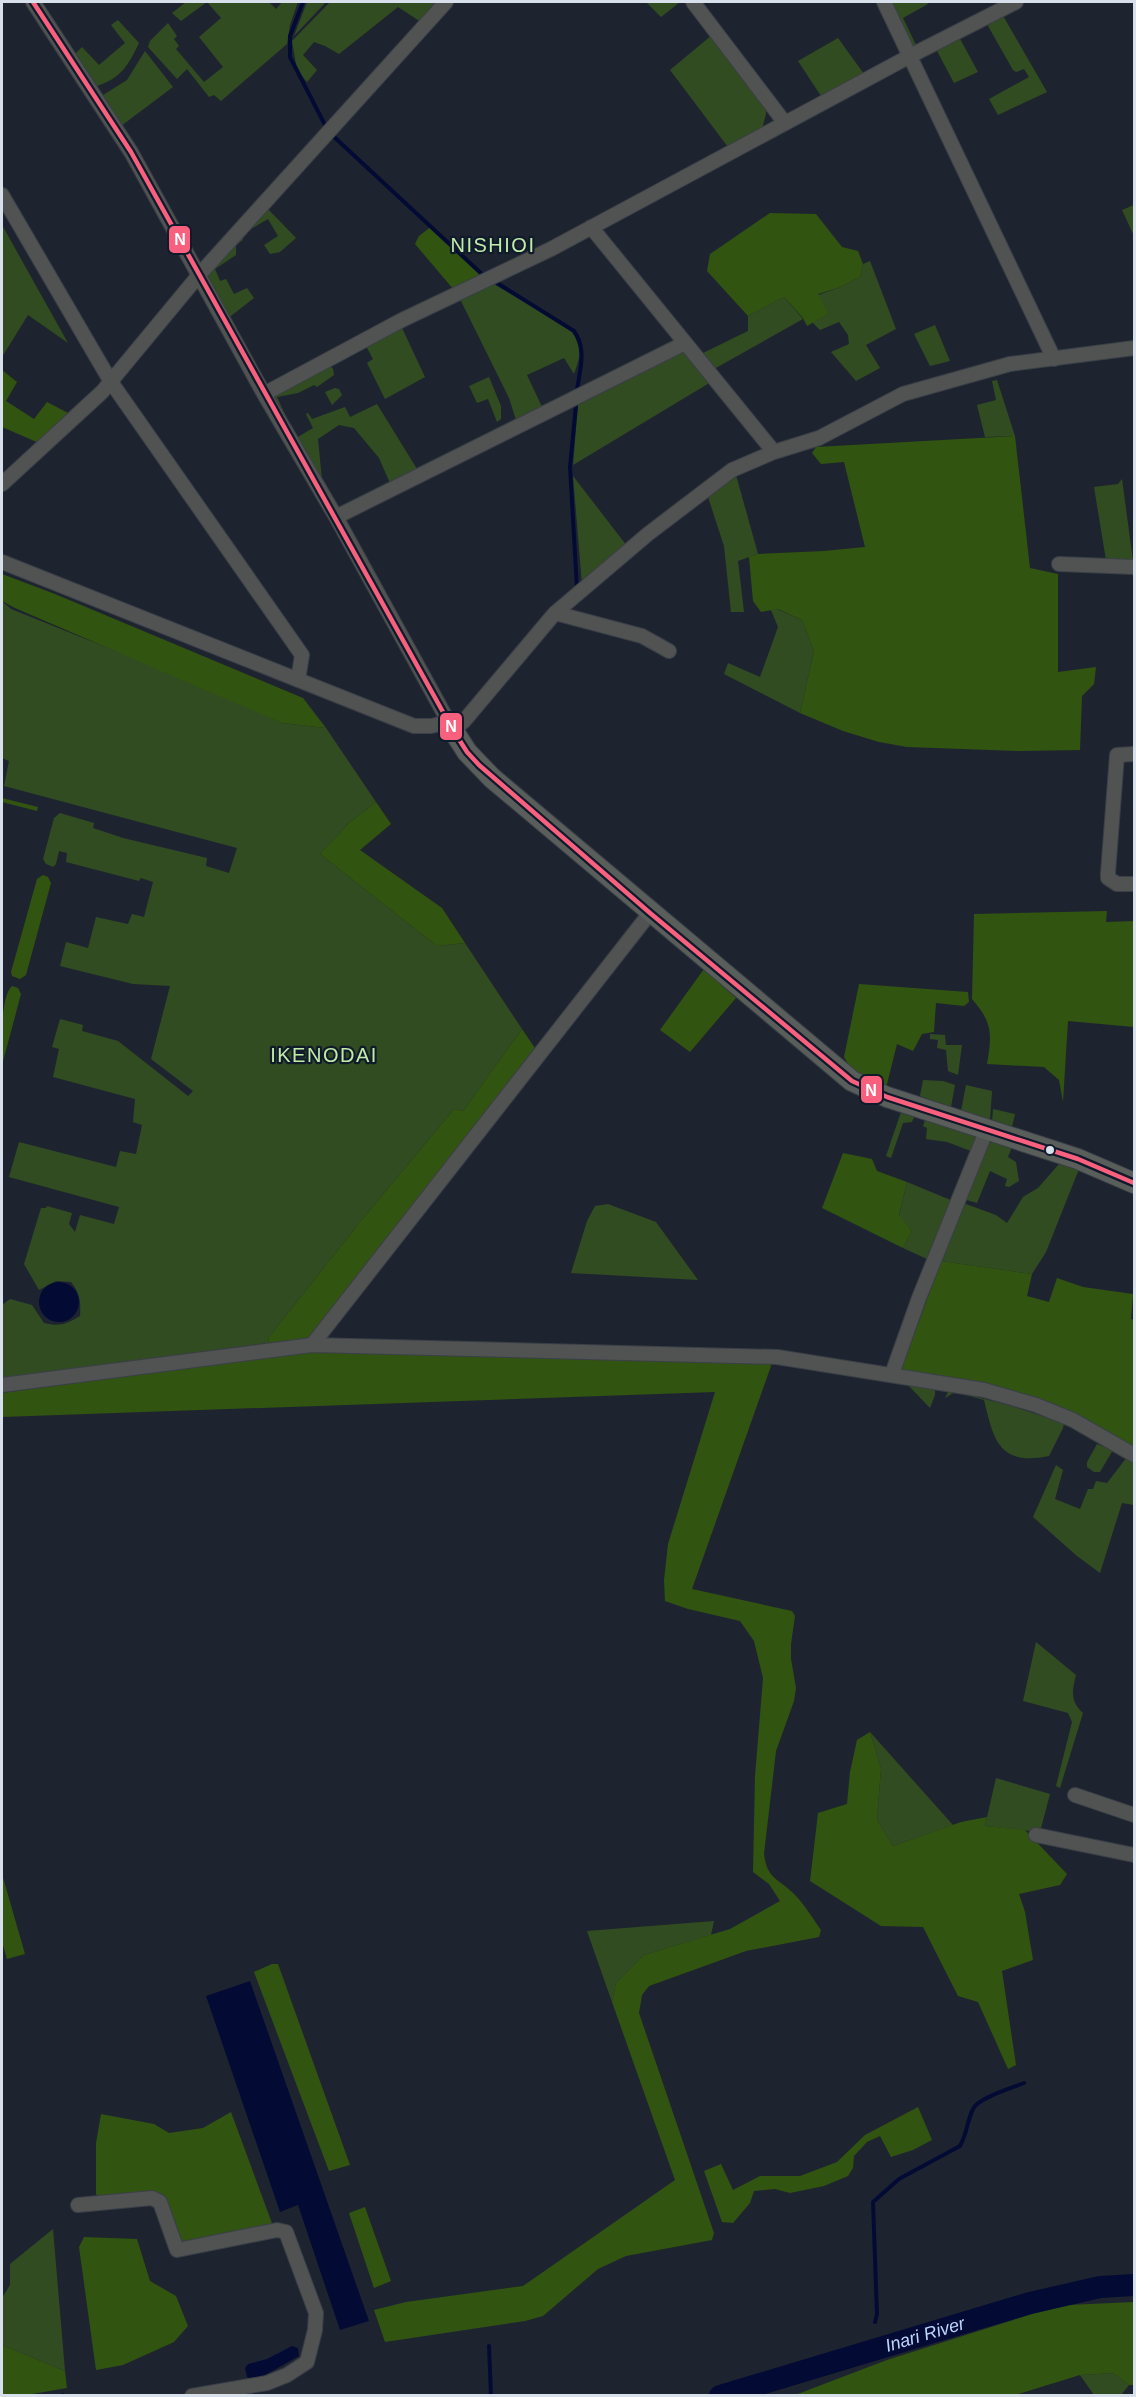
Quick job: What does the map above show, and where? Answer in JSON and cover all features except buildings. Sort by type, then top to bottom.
[{"type":"street","points":[[33,2],[131,152],[264,394],[336,517],[467,752],[492,778],[852,1081],[887,1097],[1078,1159],[1134,1183]]},
{"type":"street","points":[[2,484],[102,393],[198,275],[446,2]]},
{"type":"street","points":[[693,2],[785,123]]},
{"type":"street","points":[[884,2],[1054,358]]},
{"type":"street","points":[[264,394],[402,320],[551,249],[910,56],[1016,2]]},
{"type":"street","points":[[2,195],[111,382],[302,655],[298,680]]},
{"type":"street","points":[[591,227],[774,452]]},
{"type":"street","points":[[336,517],[685,343]]},
{"type":"street","points":[[2,562],[414,726],[451,726],[464,721],[555,613],[648,534],[732,470],[774,452],[819,438],[903,394],[1011,364],[1134,348]]},
{"type":"street","points":[[1059,564],[1134,567]]},
{"type":"street","points":[[555,613],[642,636],[669,651]]},
{"type":"street","points":[[1134,754],[1117,755],[1108,873],[1108,878],[1112,882],[1134,884]]},
{"type":"street","points":[[312,1345],[650,913]]},
{"type":"street","points":[[892,1374],[919,1298],[987,1129]]},
{"type":"street","points":[[2,1384],[312,1345],[777,1357],[984,1390],[1036,1405],[1073,1420],[1134,1455]]},
{"type":"street","points":[[1075,1795],[1134,1815]]},
{"type":"street","points":[[1036,1835],[1134,1855]]},
{"type":"street","points":[[78,2205],[152,2199],[160,2202],[177,2250],[277,2230],[286,2232],[316,2313],[315,2330],[307,2362],[287,2375],[267,2383],[192,2396]]},
{"type":"green space","points":[[186,2],[207,2],[181,21],[172,13]]},
{"type":"green space","points":[[207,2],[269,2],[276,9],[282,2],[298,2],[290,25],[287,44],[221,101],[214,95],[209,97],[187,69],[177,79],[148,47],[150,41],[168,23],[177,36],[174,39],[179,46],[176,49],[204,82],[223,67],[199,37],[221,18]]},
{"type":"green space","points":[[307,2],[326,2],[294,36]]},
{"type":"green space","points":[[330,2],[440,2],[421,22],[398,7],[339,54],[314,42],[303,55],[317,70],[307,82],[297,70],[292,41]]},
{"type":"green space","points":[[646,2],[680,2],[661,17]]},
{"type":"green space","points":[[927,2],[928,4],[903,18],[916,45],[911,48],[889,4]]},
{"type":"green space","points":[[1002,14],[1047,92],[998,115],[989,99],[1029,77],[1024,69],[1016,72],[1013,70],[988,26],[989,20]]},
{"type":"green space","points":[[118,20],[139,43],[123,70],[112,79],[97,86],[74,55],[82,47],[99,65],[125,43],[111,25]]},
{"type":"green space","points":[[712,35],[765,102],[766,114],[762,129],[728,147],[670,70]]},
{"type":"green space","points":[[958,35],[978,72],[954,83],[935,47]]},
{"type":"green space","points":[[838,38],[864,74],[821,96],[798,61]]},
{"type":"green space","points":[[145,51],[173,87],[121,126],[100,97],[127,80]]},
{"type":"green space","points":[[1134,205],[1134,236],[1122,210]]},
{"type":"green space","points":[[267,208],[296,238],[280,252],[270,254],[264,245],[278,236],[268,219],[251,229],[251,226]]},
{"type":"green space","points":[[770,213],[816,214],[842,247],[858,251],[863,264],[860,277],[838,288],[818,294],[829,313],[807,326],[803,318],[784,297],[748,316],[707,271],[710,254]]},
{"type":"green space","points":[[2,225],[68,343],[28,315],[2,357]]},
{"type":"green space","points":[[432,226],[484,275],[454,290],[415,244],[419,236]]},
{"type":"green space","points":[[241,236],[243,240],[236,245],[236,255],[215,269],[220,281],[226,279],[234,294],[247,288],[254,298],[227,319],[204,274]]},
{"type":"green space","points":[[870,261],[896,329],[866,345],[880,368],[856,381],[831,352],[849,344],[848,335],[839,322],[820,330],[812,322],[829,313],[818,295],[860,277],[863,264]]},
{"type":"green space","points":[[492,283],[571,330],[579,347],[574,374],[564,358],[527,375],[543,409],[516,420],[509,398],[460,299]]},
{"type":"green space","points":[[784,297],[803,319],[714,369],[703,353],[748,331],[748,316]]},
{"type":"green space","points":[[935,325],[950,361],[930,366],[914,334]]},
{"type":"green space","points":[[402,328],[425,377],[385,399],[367,363],[373,359],[366,346]]},
{"type":"green space","points":[[681,352],[687,352],[711,382],[573,465],[578,405]]},
{"type":"green space","points":[[328,363],[334,375],[317,387],[314,385],[298,393],[277,397],[296,438],[313,428],[306,414],[308,413],[312,419],[345,407],[350,417],[377,404],[417,469],[390,483],[379,458],[354,428],[339,425],[318,439],[322,480],[317,478],[270,396]]},
{"type":"green space","points":[[2,370],[17,382],[6,401],[34,419],[47,402],[70,414],[39,443],[2,427]]},
{"type":"green space","points":[[489,377],[501,406],[501,419],[497,422],[488,399],[477,403],[469,386]]},
{"type":"green space","points":[[997,380],[1015,436],[985,437],[977,405],[996,400],[992,381]]},
{"type":"green space","points":[[335,388],[339,389],[342,395],[332,405],[325,392]]},
{"type":"green space","points":[[1015,436],[1030,568],[1058,574],[1058,672],[1096,667],[1094,684],[1082,696],[1080,750],[1019,751],[907,747],[879,742],[843,731],[800,713],[814,651],[802,620],[778,609],[761,612],[753,601],[749,557],[758,554],[865,547],[844,462],[821,464],[812,453],[816,447]]},
{"type":"green space","points":[[736,475],[758,554],[738,561],[744,612],[731,612],[724,546],[708,497]]},
{"type":"green space","points":[[573,476],[627,546],[582,584]]},
{"type":"green space","points":[[1122,479],[1133,561],[1106,560],[1094,487],[1118,484]]},
{"type":"green space","points":[[2,574],[303,698],[326,728],[282,723],[15,608],[2,601]]},
{"type":"green space","points":[[2,601],[11,609],[178,676],[282,723],[326,728],[376,802],[349,823],[320,854],[437,946],[465,943],[522,1029],[463,1111],[454,1109],[360,1222],[269,1337],[268,1343],[2,1378],[2,1305],[10,1299],[32,1305],[44,1323],[54,1325],[63,1324],[80,1316],[79,1298],[71,1282],[56,1281],[39,1290],[24,1264],[41,1208],[47,1206],[72,1213],[69,1224],[75,1232],[80,1215],[114,1224],[119,1207],[9,1177],[19,1142],[116,1167],[120,1151],[136,1154],[142,1125],[133,1122],[135,1099],[53,1077],[59,1049],[52,1047],[60,1019],[83,1025],[82,1031],[118,1041],[188,1096],[193,1091],[151,1059],[170,986],[133,984],[60,966],[66,942],[88,948],[96,917],[128,924],[132,914],[144,917],[153,882],[141,878],[139,881],[66,862],[67,853],[59,851],[53,867],[46,864],[43,859],[54,818],[60,813],[94,823],[93,828],[123,838],[207,858],[206,866],[229,873],[237,848],[4,786],[9,761],[2,758]]},
{"type":"green space","points":[[777,609],[802,620],[814,651],[800,713],[724,674],[728,663],[760,677],[778,627],[771,610]]},
{"type":"green space","points":[[2,798],[38,807],[37,811],[2,802]]},
{"type":"green space","points":[[376,802],[391,824],[360,850],[442,908],[465,943],[437,946],[320,854],[349,823]]},
{"type":"green space","points":[[43,875],[48,877],[51,883],[26,975],[20,979],[12,976],[11,972],[37,879]]},
{"type":"green space","points":[[1107,911],[1106,922],[1134,921],[1134,1027],[1068,1021],[1063,1102],[1059,1080],[1044,1067],[987,1064],[990,1045],[989,1030],[984,1015],[972,999],[974,914]]},
{"type":"green space","points":[[704,969],[736,998],[690,1052],[660,1030]]},
{"type":"green space","points":[[859,984],[968,992],[969,1002],[964,1006],[936,1003],[934,1032],[922,1034],[913,1051],[897,1044],[886,1088],[851,1069],[844,1057]]},
{"type":"green space","points":[[12,986],[18,988],[21,994],[2,1065],[3,1011],[5,1000]]},
{"type":"green space","points":[[522,1029],[537,1051],[310,1338],[268,1343],[269,1337],[360,1222],[454,1109],[463,1111]]},
{"type":"green space","points":[[930,1034],[945,1035],[946,1045],[962,1045],[958,1075],[948,1071],[946,1050],[937,1048],[938,1040],[930,1039]]},
{"type":"green space","points":[[923,1080],[943,1081],[955,1085],[951,1107],[920,1096]]},
{"type":"green space","points":[[966,1085],[992,1091],[990,1120],[961,1111]]},
{"type":"green space","points":[[993,1109],[1015,1114],[1012,1127],[992,1122]]},
{"type":"green space","points":[[901,1112],[915,1115],[912,1122],[903,1123],[891,1158],[886,1156]]},
{"type":"green space","points":[[925,1120],[975,1134],[978,1138],[971,1151],[947,1142],[926,1139],[927,1128],[923,1126]]},
{"type":"green space","points":[[994,1141],[1012,1147],[1008,1157],[1016,1162],[1019,1181],[1009,1187],[1005,1186],[1007,1179],[990,1171],[977,1203],[963,1199],[989,1143]]},
{"type":"green space","points":[[843,1153],[872,1159],[877,1171],[907,1182],[899,1215],[912,1231],[903,1248],[822,1208]]},
{"type":"green space","points":[[1059,1164],[1079,1169],[1046,1252],[1032,1274],[941,1261],[963,1203],[996,1215],[1007,1223],[1023,1197],[1038,1188]]},
{"type":"green space","points":[[907,1182],[953,1201],[927,1259],[903,1248],[912,1231],[899,1216]]},
{"type":"green space","points":[[608,1204],[656,1222],[698,1280],[571,1273],[587,1221],[595,1206]]},
{"type":"green space","points":[[941,1261],[1032,1274],[1027,1296],[1049,1302],[1057,1278],[1083,1287],[1133,1294],[1131,1319],[1134,1320],[1134,1449],[1078,1416],[901,1370]]},
{"type":"green space","points":[[312,1351],[769,1362],[771,1366],[692,1589],[792,1611],[795,1616],[791,1659],[796,1688],[794,1701],[776,1751],[764,1854],[771,1874],[799,1899],[821,1930],[819,1937],[746,1951],[649,1986],[642,1995],[639,2013],[714,2233],[712,2240],[626,2256],[598,2269],[543,2316],[525,2321],[385,2342],[374,2310],[406,2302],[523,2286],[675,2180],[612,2002],[616,1983],[644,1955],[730,1929],[780,1901],[769,1884],[753,1872],[755,1776],[763,1678],[754,1641],[740,1621],[688,1609],[665,1601],[664,1580],[668,1544],[715,1392],[2,1417],[2,1393]]},
{"type":"green space","points":[[908,1385],[935,1387],[935,1395],[930,1408]]},
{"type":"green space","points":[[949,1390],[1008,1405],[1064,1423],[1063,1428],[1049,1456],[1019,1457],[1009,1453],[996,1438],[984,1400],[955,1392],[945,1398]]},
{"type":"green space","points":[[1097,1444],[1113,1450],[1100,1472],[1094,1472],[1087,1467],[1087,1462]]},
{"type":"green space","points":[[1127,1457],[1134,1462],[1134,1505],[1122,1503],[1100,1573],[1033,1517],[1056,1465],[1063,1470],[1055,1499],[1080,1509],[1088,1489],[1093,1489],[1096,1481],[1107,1483]]},
{"type":"green space","points":[[1036,1642],[1076,1675],[1073,1696],[1083,1713],[1060,1788],[1056,1786],[1072,1722],[1068,1713],[1023,1701]]},
{"type":"green space","points":[[870,1732],[953,1825],[893,1846],[877,1820],[881,1768]]},
{"type":"green space","points":[[870,1732],[881,1768],[877,1820],[893,1846],[961,1822],[987,1817],[985,1826],[1025,1830],[1067,1874],[1060,1885],[1019,1894],[1025,1912],[1033,1960],[1002,1971],[1016,2065],[1008,2069],[978,2002],[958,1996],[923,1927],[881,1926],[810,1881],[818,1813],[847,1804],[850,1772],[857,1740]]},
{"type":"green space","points":[[996,1778],[1050,1794],[1040,1832],[985,1826]]},
{"type":"green space","points":[[2,1874],[25,1954],[7,1959],[2,1942]]},
{"type":"green space","points":[[714,1921],[711,1935],[644,1955],[616,1983],[612,2002],[587,1931]]},
{"type":"green space","points":[[272,1964],[278,1964],[350,2165],[329,2171],[254,1972]]},
{"type":"green space","points":[[918,2107],[932,2140],[913,2150],[891,2157],[880,2136],[867,2142],[854,2156],[853,2168],[848,2176],[824,2186],[790,2193],[775,2189],[754,2191],[750,2203],[733,2223],[722,2222],[704,2171],[721,2164],[733,2190],[760,2176],[800,2176],[837,2162],[865,2135]]},
{"type":"green space","points":[[231,2112],[273,2226],[185,2243],[181,2241],[163,2195],[156,2193],[100,2198],[96,2194],[96,2143],[101,2114],[154,2124],[169,2133],[203,2128]]},
{"type":"green space","points":[[365,2207],[391,2281],[374,2288],[349,2213]]},
{"type":"green space","points":[[53,2229],[65,2371],[2,2345],[2,2298],[10,2285],[10,2264]]},
{"type":"green space","points":[[84,2237],[137,2239],[150,2281],[176,2296],[188,2326],[174,2342],[123,2365],[96,2370],[79,2247]]},
{"type":"green space","points":[[1134,2302],[1134,2385],[1129,2385],[1113,2373],[1080,2375],[1015,2395],[795,2395],[887,2360],[1032,2314],[1068,2305]]},
{"type":"green space","points":[[2,2345],[65,2371],[67,2388],[26,2395],[2,2395]]},
{"type":"green space","points":[[1113,2373],[1129,2385],[1121,2395],[1094,2395],[1080,2375]]},
{"type":"water","points":[[59,1282],[67,1283],[73,1288],[78,1294],[78,1310],[73,1316],[67,1321],[59,1322],[51,1321],[45,1316],[40,1310],[39,1302],[40,1294],[45,1288],[51,1283]]},
{"type":"water","points":[[250,1981],[369,2321],[340,2330],[298,2205],[280,2212],[206,1996]]},
{"type":"water","points":[[292,2346],[298,2348],[299,2356],[258,2379],[253,2380],[247,2377],[245,2368],[248,2364],[267,2359]]},
{"type":"waterway","points":[[303,2],[290,36],[290,57],[325,125]]},
{"type":"waterway","points":[[332,135],[484,276]]},
{"type":"waterway","points":[[494,281],[574,331],[581,352],[577,390]]},
{"type":"waterway","points":[[576,405],[570,467],[577,588]]},
{"type":"waterway","points":[[875,2322],[877,2314],[873,2202],[899,2179],[960,2146],[973,2109],[981,2101],[1024,2083]]},
{"type":"waterway","name":"Inari River","points":[[720,2396],[1030,2303],[1100,2287],[1134,2285]]},
{"type":"waterway","points":[[489,2346],[491,2396]]},
{"type":"transit line","name":"N","points":[[33,2],[131,152],[453,730],[467,752],[479,765],[650,913],[852,1081],[887,1097],[1078,1159],[1134,1183]]},
{"type":"district","name":"NISHIOI","points":[[493,245]]},
{"type":"district","name":"IKENODAI","points":[[324,1055]]}]
